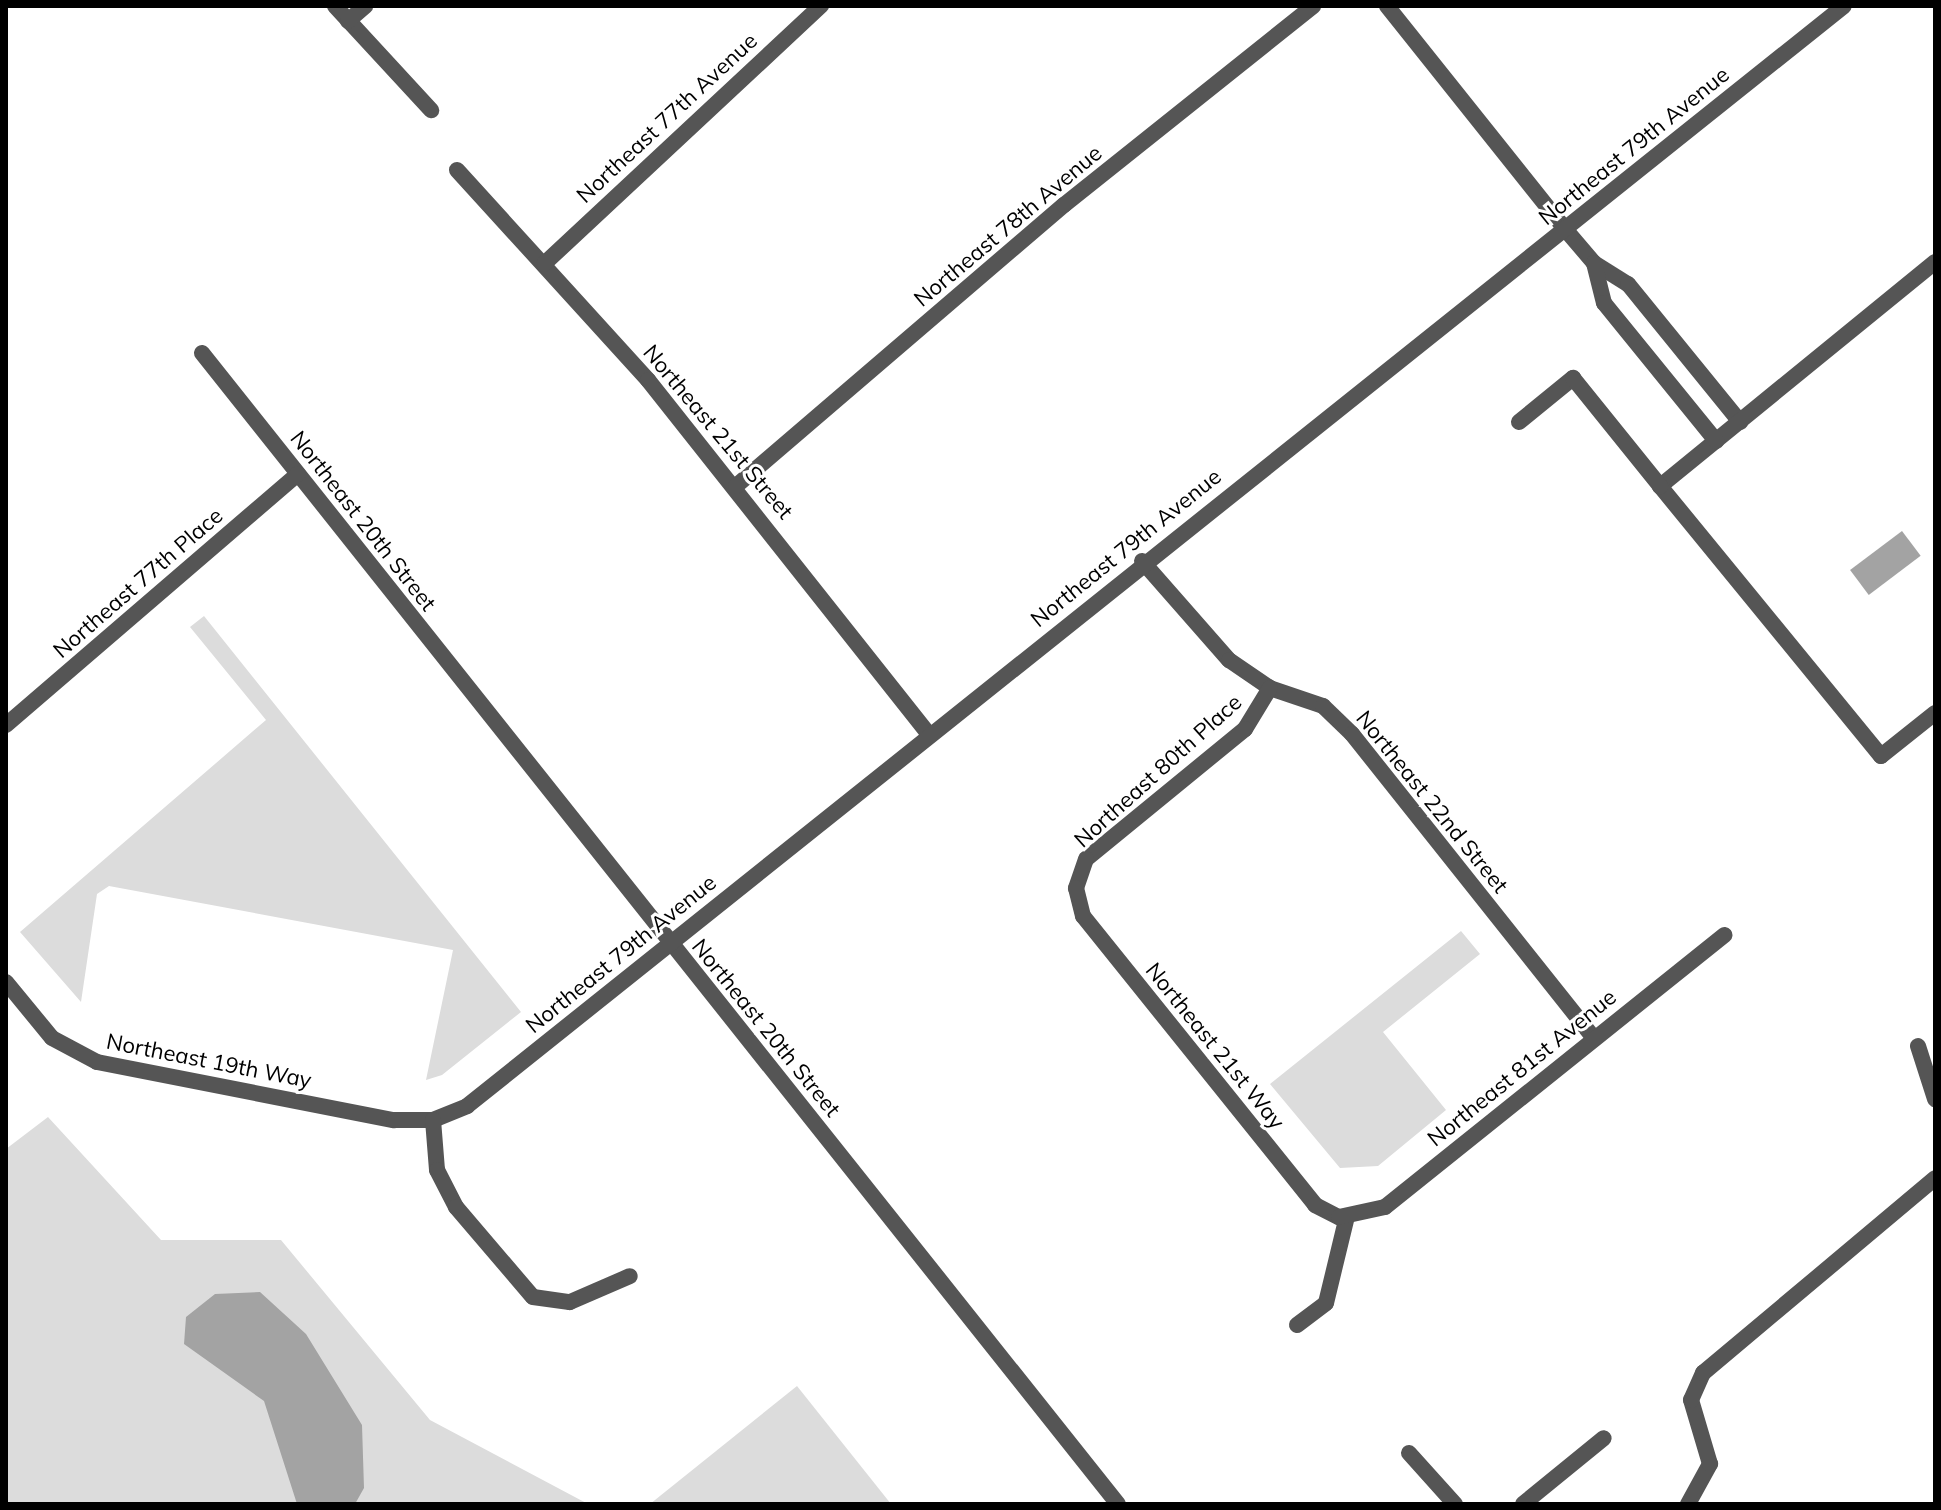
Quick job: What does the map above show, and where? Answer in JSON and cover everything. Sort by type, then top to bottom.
[{"type":"street","points":[[335,6],[431,110]]},
{"type":"street","points":[[348,21],[365,6]]},
{"type":"street","name":"Northeast 77th Avenue","points":[[544,264],[821,6]]},
{"type":"street","name":"Northeast 78th Avenue","points":[[736,486],[1064,205],[1313,6]]},
{"type":"street","points":[[1387,6],[1565,229],[1594,263],[1628,284],[1740,422]]},
{"type":"street","name":"Northeast 79th Avenue","points":[[433,1120],[467,1106],[1142,561],[1844,6]]},
{"type":"street","name":"Northeast 21st Street","points":[[457,170],[544,264],[736,486],[929,734]]},
{"type":"street","points":[[1660,486],[1935,262]]},
{"type":"street","points":[[1594,263],[1604,303],[1716,441]]},
{"type":"street","name":"Northeast 20th Street","points":[[202,353],[1118,1504]]},
{"type":"street","points":[[1519,422],[1573,378],[1881,756],[1935,713]]},
{"type":"street","name":"Northeast 77th Place","points":[[6,725],[298,474]]},
{"type":"street","name":"Northeast 22nd Street","points":[[1142,561],[1189,622],[1270,688],[1323,706],[1352,734],[1594,1038]]},
{"type":"street","name":"Northeast 80th Place","points":[[1076,888],[1086,859],[1245,729],[1270,688]]},
{"type":"street","name":"Northeast 21st Way","points":[[1076,888],[1083,916],[1315,1205],[1343,1217]]},
{"type":"street","name":"Northeast 81st Avenue","points":[[1343,1217],[1385,1207],[1724,935]]},
{"type":"street","name":"Northeast 19th Way","points":[[6,982],[52,1038],[97,1062],[394,1120],[433,1120]]},
{"type":"street","points":[[1918,1046],[1935,1099]]},
{"type":"street","points":[[433,1120],[437,1170],[456,1207],[533,1297],[570,1302],[630,1276]]},
{"type":"street","points":[[1688,1504],[1710,1464],[1691,1400],[1703,1373],[1935,1178]]},
{"type":"street","points":[[1297,1325],[1326,1303],[1343,1217]]},
{"type":"street","points":[[1523,1504],[1604,1438]]},
{"type":"street","points":[[1409,1453],[1455,1504]]},
{"type":"shaded area","points":[[1902,531],[1921,556],[1869,595],[1850,570]]},
{"type":"shaded area","points":[[204,616],[521,1012],[442,1075],[426,1080],[453,950],[109,886],[97,894],[81,1002],[20,932],[266,720],[190,627]]},
{"type":"shaded area","points":[[1461,931],[1480,954],[1383,1032],[1446,1110],[1378,1166],[1340,1168],[1270,1084]]},
{"type":"shaded area","points":[[48,1117],[161,1240],[281,1240],[430,1420],[588,1504],[6,1504],[6,1149]]},
{"type":"shaded area","points":[[260,1292],[306,1334],[362,1425],[364,1488],[355,1504],[297,1504],[264,1401],[184,1344],[186,1317],[215,1294]]},
{"type":"shaded area","points":[[797,1386],[891,1504],[650,1504]]}]
